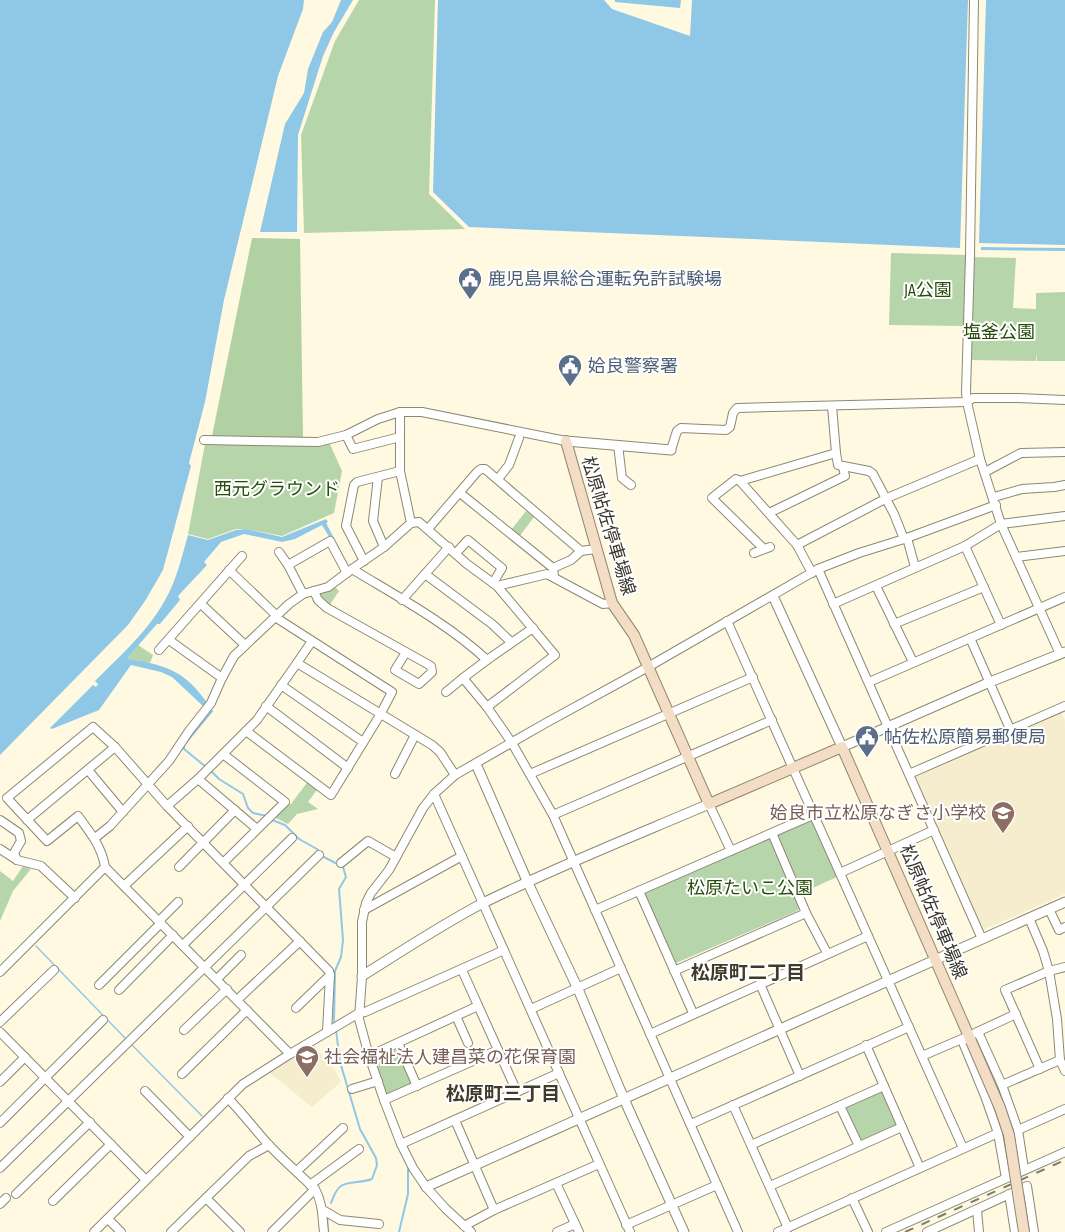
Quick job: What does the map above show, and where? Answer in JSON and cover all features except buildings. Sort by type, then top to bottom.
[{"type":"main road","name":"松原帖佐停車場線","points":[[566,441],[612,603],[634,636],[710,804]]},
{"type":"main road","name":"松原帖佐停車場線","points":[[842,747],[1000,1108],[1009,1135],[1024,1232]]},
{"type":"main road","points":[[710,804],[842,747]]},
{"type":"street","points":[[773,596],[842,747],[888,725],[1062,653],[1039,608],[1001,524],[994,496],[980,459],[967,402],[974,0]]},
{"type":"street","points":[[204,440],[318,442],[346,435],[378,419],[400,412],[422,412],[566,441],[671,450],[677,431],[681,428],[726,430],[730,427],[736,408],[967,402],[973,398],[1065,400]]},
{"type":"street","points":[[832,406],[838,466],[869,471],[873,474],[905,538],[915,567]]},
{"type":"street","points":[[400,412],[400,471],[410,523]]},
{"type":"street","points":[[346,435],[352,449],[400,438]]},
{"type":"street","points":[[498,479],[508,465],[519,438]]},
{"type":"street","points":[[618,445],[622,478],[631,486]]},
{"type":"street","points":[[985,472],[1021,453],[1065,452]]},
{"type":"street","points":[[754,553],[767,548],[712,498],[736,480],[740,481],[836,453]]},
{"type":"street","points":[[796,545],[886,498],[980,459]]},
{"type":"street","points":[[769,513],[845,476],[843,467]]},
{"type":"street","points":[[428,529],[481,469],[485,469],[581,551]]},
{"type":"street","points":[[364,561],[346,526],[354,485],[357,482],[400,471]]},
{"type":"street","points":[[378,477],[373,521],[384,547]]},
{"type":"street","points":[[740,481],[796,545],[815,571],[833,604],[870,682],[982,939]]},
{"type":"street","points":[[994,496],[1022,489],[1054,488],[1065,485]]},
{"type":"street","points":[[460,492],[554,568]]},
{"type":"street","points":[[471,1232],[446,1210],[426,1187],[413,1168],[401,1144],[384,1100],[362,1033],[359,1013],[364,910],[371,893],[389,870],[422,808],[434,794],[455,776],[544,724],[648,668],[815,571],[858,553],[996,505]]},
{"type":"street","points":[[833,604],[965,546],[1001,524],[1065,516]]},
{"type":"street","points":[[95,838],[110,826],[169,761],[211,703],[234,656],[276,616],[303,594],[328,587],[384,547],[410,523],[419,522],[467,564],[495,584],[555,655],[486,707]]},
{"type":"street","points":[[456,553],[468,540],[502,568],[495,584]]},
{"type":"street","points":[[288,565],[330,541],[350,571],[402,600],[466,641],[487,660]]},
{"type":"street","points":[[965,546],[1001,625]]},
{"type":"street","points":[[402,600],[449,547]]},
{"type":"street","points":[[554,568],[571,560],[581,551],[596,549]]},
{"type":"street","points":[[1016,557],[1065,551]]},
{"type":"street","points":[[279,552],[303,594]]},
{"type":"street","points":[[159,650],[242,556]]},
{"type":"street","points":[[554,568],[554,577]]},
{"type":"street","points":[[229,570],[276,616],[392,692],[331,795],[246,731]]},
{"type":"street","points":[[425,574],[492,624],[511,642]]},
{"type":"street","points":[[495,584],[546,574],[603,604],[612,603]]},
{"type":"street","points":[[876,586],[913,662]]},
{"type":"street","points":[[894,624],[984,587]]},
{"type":"street","points":[[314,591],[318,600],[327,608],[406,652],[431,666],[432,672],[419,684],[395,670],[406,652]]},
{"type":"street","points":[[870,682],[1065,597]]},
{"type":"street","points":[[201,604],[246,645]]},
{"type":"street","points":[[727,621],[963,1148]]},
{"type":"street","points":[[446,692],[511,642],[533,628]]},
{"type":"street","points":[[970,638],[1010,729]]},
{"type":"street","points":[[169,640],[222,678]]},
{"type":"street","points":[[167,806],[198,779],[246,731],[312,641]]},
{"type":"street","points":[[297,663],[440,752],[455,776]]},
{"type":"street","points":[[530,774],[753,677]]},
{"type":"street","points":[[463,678],[512,743],[553,815],[738,1232]]},
{"type":"street","points":[[281,685],[364,742]]},
{"type":"street","points":[[266,706],[348,768]]},
{"type":"street","points":[[909,774],[1010,729],[1064,709]]},
{"type":"street","points":[[553,815],[772,720]]},
{"type":"street","points":[[290,1054],[105,867],[104,859],[95,838],[78,816],[48,841],[7,798],[93,727],[115,747],[167,806],[224,862],[328,971],[330,975],[327,1032]]},
{"type":"street","points":[[395,774],[415,735]]},
{"type":"street","points":[[27,820],[115,747]]},
{"type":"street","points":[[222,754],[285,802],[224,862]]},
{"type":"street","points":[[476,764],[528,883],[578,989],[684,1232]]},
{"type":"street","points":[[88,770],[123,812]]},
{"type":"street","points":[[198,779],[257,829]]},
{"type":"street","points":[[434,794],[628,1228],[718,1184]]},
{"type":"street","points":[[362,976],[483,903],[710,804],[731,851]]},
{"type":"street","points":[[179,867],[235,810]]},
{"type":"street","points":[[595,910],[813,815]]},
{"type":"street","points":[[0,820],[19,833],[21,841],[14,853],[17,860]]},
{"type":"street","points":[[124,886],[188,826]]},
{"type":"street","points":[[840,872],[934,830]]},
{"type":"street","points":[[772,833],[806,913],[827,953]]},
{"type":"street","points":[[183,946],[292,838]]},
{"type":"street","points":[[341,863],[368,841],[396,856]]},
{"type":"street","points":[[0,849],[17,860],[41,866],[75,898]]},
{"type":"street","points":[[0,1168],[319,855]]},
{"type":"street","points":[[364,910],[462,856]]},
{"type":"street","points":[[0,972],[105,867]]},
{"type":"street","points":[[639,891],[693,1013]]},
{"type":"street","points":[[99,985],[178,902]]},
{"type":"street","points":[[426,1187],[1065,902]]},
{"type":"street","points":[[1049,909],[1059,930],[1065,927]]},
{"type":"street","points":[[674,971],[806,913]]},
{"type":"street","points":[[1029,918],[1043,951],[1061,1018],[1060,1060],[1065,1071]]},
{"type":"street","points":[[119,990],[173,935]]},
{"type":"street","points":[[650,1034],[693,1013],[868,936]]},
{"type":"street","points":[[237,1000],[300,941]]},
{"type":"street","points":[[94,1232],[243,1084],[359,1013],[462,970],[504,950]]},
{"type":"street","points":[[217,979],[241,956]]},
{"type":"street","points":[[1040,1069],[1005,990],[1049,970],[1065,967]]},
{"type":"street","points":[[531,1009],[621,968]]},
{"type":"street","points":[[0,1022],[54,970]]},
{"type":"street","points":[[462,970],[517,1092]]},
{"type":"street","points":[[296,1008],[330,975]]},
{"type":"street","points":[[760,984],[800,1076]]},
{"type":"street","points":[[184,1030],[227,989]]},
{"type":"street","points":[[369,1056],[478,1006]]},
{"type":"street","points":[[182,1074],[248,1010]]},
{"type":"street","points":[[922,1056],[970,1037],[1016,1014]]},
{"type":"street","points":[[456,1016],[468,1043]]},
{"type":"street","points":[[0,1123],[103,1020]]},
{"type":"street","points":[[690,1124],[909,1027]]},
{"type":"street","points":[[1,1036],[25,1057],[146,1180]]},
{"type":"street","points":[[970,1037],[1002,1085],[1018,1130],[1024,1170]]},
{"type":"street","points":[[970,1037],[985,1096],[998,1133],[1006,1178]]},
{"type":"street","points":[[398,1043],[417,1086]]},
{"type":"street","points":[[866,1045],[920,1168]]},
{"type":"street","points":[[384,1100],[498,1050]]},
{"type":"street","points":[[0,1082],[25,1057]]},
{"type":"street","points":[[1002,1085],[1060,1060]]},
{"type":"street","points":[[401,1144],[559,1073]]},
{"type":"street","points":[[352,1089],[378,1081]]},
{"type":"street","points":[[751,1146],[884,1086]]},
{"type":"street","points":[[145,1091],[190,1137]]},
{"type":"street","points":[[228,1098],[250,1120],[254,1128],[269,1145],[313,1187],[321,1200],[324,1232]]},
{"type":"street","points":[[733,1105],[788,1228]]},
{"type":"street","points":[[840,1106],[859,1146]]},
{"type":"street","points":[[1018,1130],[1065,1109]]},
{"type":"street","points":[[454,1120],[494,1210]]},
{"type":"street","points":[[16,1194],[90,1122]]},
{"type":"street","points":[[770,1186],[902,1127]]},
{"type":"street","points":[[297,1172],[343,1128]]},
{"type":"street","points":[[778,1232],[998,1133]]},
{"type":"street","points":[[53,1201],[111,1144]]},
{"type":"street","points":[[171,1232],[249,1156],[269,1145]]},
{"type":"street","points":[[277,1231],[313,1187],[359,1149]]},
{"type":"street","points":[[886,1232],[1065,1152]]},
{"type":"street","points":[[464,1226],[494,1210],[599,1164]]},
{"type":"street","points":[[556,1183],[577,1228],[557,1232]]},
{"type":"street","points":[[927,1232],[941,1229],[1027,1186],[1034,1232]]},
{"type":"street","points":[[1009,1194],[1015,1232]]},
{"type":"street","points":[[0,1204],[6,1198]]},
{"type":"street","points":[[206,1198],[240,1232]]},
{"type":"street","points":[[852,1198],[868,1232]]},
{"type":"street","points":[[323,1210],[340,1220],[379,1224]]},
{"type":"street","points":[[977,1210],[979,1232]]},
{"type":"street","points":[[108,1219],[121,1232]]},
{"type":"shaded area","name":"姶良市立松原なぎさ小学校","points":[[1061,711],[1065,721],[1065,894],[983,930],[914,774]]},
{"type":"shaded area","name":"社会福祉法人建昌菜の花保育園","points":[[313,1044],[335,1070],[341,1082],[312,1107],[270,1073],[270,1070]]},
{"type":"green space","points":[[359,0],[435,0],[429,194],[465,229],[304,233],[301,135],[335,41]]},
{"type":"green space","points":[[252,238],[300,239],[303,438],[212,436]]},
{"type":"green space","name":"JA公園","points":[[891,253],[967,255],[964,326],[889,325]]},
{"type":"green space","name":"塩釜公園","points":[[973,257],[1016,258],[1013,308],[1036,309],[1036,293],[1065,292],[1065,361],[1037,361],[1037,353],[1036,361],[970,360]]},
{"type":"green space","name":"西元グラウンド","points":[[329,442],[342,471],[334,513],[282,536],[246,529],[236,529],[208,539],[188,534],[205,444]]},
{"type":"green space","points":[[526,511],[534,517],[519,537],[511,530]]},
{"type":"green space","points":[[334,586],[339,591],[329,606],[319,596],[319,592]]},
{"type":"green space","points":[[138,645],[153,655],[150,663],[129,659],[128,657]]},
{"type":"green space","points":[[309,780],[319,787],[308,802],[318,809],[297,814],[288,824],[274,817],[286,804],[291,804]]},
{"type":"green space","points":[[813,819],[839,876],[802,893],[775,836]]},
{"type":"green space","name":"松原たいこ公園","points":[[766,839],[772,839],[801,906],[797,911],[676,963],[643,892]]},
{"type":"green space","points":[[23,866],[31,869],[13,891],[0,921],[0,871],[13,881]]},
{"type":"green space","points":[[394,1047],[398,1048],[413,1083],[385,1096],[372,1057]]},
{"type":"green space","points":[[883,1090],[899,1124],[861,1140],[845,1105]]},
{"type":"water","points":[[0,0],[304,0],[303,9],[278,76],[224,300],[205,402],[189,463],[191,466],[163,570],[128,625],[0,755]]},
{"type":"water","points":[[341,0],[353,0],[334,32],[323,56],[298,135],[297,232],[260,232],[285,124],[304,93],[308,69],[323,32],[332,22]]},
{"type":"water","points":[[438,0],[604,0],[612,9],[690,36],[692,0],[968,0],[960,248],[469,227],[433,192]]},
{"type":"water","points":[[615,0],[681,0],[680,8],[615,2]]},
{"type":"water","points":[[986,0],[1065,0],[1065,245],[979,243]]},
{"type":"water","points":[[981,247],[1065,248],[1065,251],[981,250]]},
{"type":"water","points":[[326,519],[328,522],[326,523],[349,566],[347,567],[322,525],[295,539],[282,542],[244,534],[221,542],[204,562],[207,565],[178,596],[180,600],[128,657],[129,659],[165,667],[183,677],[192,684],[208,704],[205,708],[172,677],[161,672],[131,665],[99,710],[52,729],[50,728],[93,685],[96,687],[98,684],[95,681],[138,637],[157,613],[174,580],[188,535],[208,540],[236,530],[246,529],[282,537]]},
{"type":"water","points":[[35,946],[126,1038],[125,1039]]},
{"type":"water","points":[[131,1045],[203,1116],[202,1117]]},
{"type":"waterway","points":[[206,767],[184,749],[184,745],[212,711]]},
{"type":"waterway","points":[[211,771],[219,779],[243,794],[248,808],[253,813],[267,816]]},
{"type":"waterway","points":[[272,820],[285,825],[299,839],[319,851]]},
{"type":"waterway","points":[[322,856],[343,867],[346,877],[339,889],[343,940],[341,957],[335,971],[334,1021]]},
{"type":"waterway","points":[[331,1203],[339,1187],[344,1184],[372,1179],[377,1165],[376,1158],[360,1129],[340,1062],[336,1030]]},
{"type":"waterway","points":[[399,1232],[408,1194],[408,1166]]},
{"type":"waterway","points":[[327,1214],[328,1232]]},
{"type":"railway","points":[[905,1232],[1065,1160]]},
{"type":"place","name":"鹿児島県総合運転免許試験場","points":[[470,300]]},
{"type":"place","name":"姶良警察署","points":[[570,387]]},
{"type":"place","name":"帖佐松原簡易郵便局","points":[[867,758]]},
{"type":"place","name":"姶良市立松原なぎさ小学校","points":[[1003,834]]},
{"type":"place","name":"社会福祉法人建昌菜の花保育園","points":[[307,1078]]},
{"type":"district","name":"松原町二丁目","points":[[748,973]]},
{"type":"district","name":"松原町三丁目","points":[[503,1094]]}]
